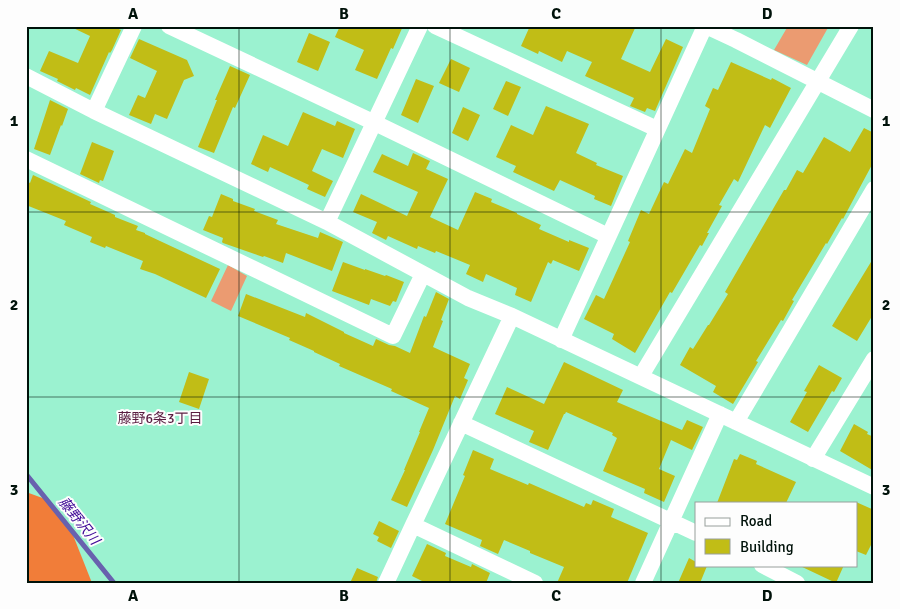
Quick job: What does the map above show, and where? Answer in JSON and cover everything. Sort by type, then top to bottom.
[{"type":"street","points":[[94,111],[134,26]]},
{"type":"street","points":[[169,26],[608,236]]},
{"type":"street","points":[[328,222],[420,26]]},
{"type":"street","points":[[435,26],[657,130]]},
{"type":"street","points":[[561,340],[705,26],[739,33],[818,82],[874,110]]},
{"type":"street","points":[[641,376],[852,26]]},
{"type":"street","points":[[26,76],[94,111],[328,222],[468,298],[512,316],[641,376],[874,487]]},
{"type":"street","points":[[26,159],[393,336],[423,274]]},
{"type":"street","points":[[736,422],[874,189]]},
{"type":"street","points":[[386,583],[512,316]]},
{"type":"street","points":[[813,459],[874,359]]},
{"type":"street","points":[[643,583],[720,414]]},
{"type":"street","points":[[461,422],[695,532]]},
{"type":"street","points":[[413,525],[535,583]]},
{"type":"street","points":[[764,566],[797,583]]},
{"type":"shaded area","points":[[788,26],[829,26],[807,65],[774,50]]},
{"type":"shaded area","points":[[228,265],[247,276],[231,311],[211,301]]},
{"type":"shaded area","points":[[26,492],[48,500],[71,530],[92,583],[26,583]]},
{"type":"building","points":[[69,26],[112,26],[121,30],[90,95],[76,88],[75,90],[57,81],[58,79],[40,71],[49,51],[78,63],[90,36]]},
{"type":"building","points":[[340,26],[403,26],[377,79],[355,70],[364,50],[335,37]]},
{"type":"building","points":[[530,26],[636,26],[621,59],[650,72],[666,39],[683,47],[655,111],[647,108],[645,112],[630,106],[634,98],[585,76],[592,62],[567,51],[562,62],[539,51],[538,54],[521,46]]},
{"type":"building","points":[[309,33],[330,42],[318,71],[297,62]]},
{"type":"building","points":[[139,39],[187,60],[194,76],[184,80],[167,119],[155,114],[151,124],[129,115],[138,95],[145,98],[157,71],[130,58]]},
{"type":"building","points":[[451,59],[470,68],[459,92],[439,83]]},
{"type":"building","points":[[731,62],[771,80],[772,78],[791,88],[770,128],[765,125],[738,182],[734,179],[719,205],[722,206],[702,246],[700,245],[672,293],[670,292],[635,353],[612,339],[614,334],[584,319],[596,295],[604,299],[630,242],[628,241],[641,210],[649,214],[664,182],[668,184],[685,149],[692,153],[710,109],[705,106],[713,88],[718,90]]},
{"type":"building","points":[[230,66],[250,75],[235,108],[233,107],[214,153],[198,147]]},
{"type":"building","points":[[416,79],[434,86],[418,123],[401,115]]},
{"type":"building","points":[[506,81],[521,87],[508,116],[493,109]]},
{"type":"building","points":[[50,100],[68,109],[50,155],[34,149]]},
{"type":"building","points":[[546,106],[589,124],[576,153],[597,163],[596,165],[623,176],[611,206],[594,199],[595,196],[560,180],[554,191],[513,172],[516,166],[496,157],[511,125],[533,135]]},
{"type":"building","points":[[463,107],[480,115],[468,141],[452,133]]},
{"type":"building","points":[[303,112],[335,126],[337,121],[355,129],[343,158],[322,149],[312,171],[333,181],[325,197],[307,189],[309,185],[270,167],[268,172],[251,164],[263,135],[288,146]]},
{"type":"building","points":[[864,128],[874,133],[874,161],[843,219],[826,243],[792,300],[794,301],[783,321],[781,320],[756,361],[758,362],[733,404],[713,392],[716,386],[680,365],[690,347],[693,349],[728,294],[725,292],[797,170],[803,173],[824,137],[850,152]]},
{"type":"building","points":[[92,142],[114,151],[103,181],[100,180],[99,183],[80,174]]},
{"type":"building","points":[[413,153],[430,161],[426,169],[448,179],[430,217],[458,230],[475,192],[492,199],[491,202],[541,225],[539,229],[589,248],[579,271],[553,260],[551,264],[548,262],[531,302],[515,295],[517,288],[486,274],[483,282],[466,274],[470,265],[436,251],[435,253],[418,246],[417,249],[388,236],[386,240],[372,233],[377,222],[353,212],[361,194],[407,216],[418,192],[373,172],[382,154],[408,166]]},
{"type":"building","points":[[33,175],[91,202],[90,204],[115,215],[115,217],[138,226],[136,230],[220,269],[206,298],[140,269],[143,261],[106,246],[105,248],[90,242],[92,237],[64,225],[66,221],[26,205],[26,181],[30,183]]},
{"type":"building","points":[[221,194],[233,199],[233,201],[255,209],[254,211],[278,220],[276,224],[318,238],[320,232],[343,242],[332,271],[286,253],[283,263],[263,257],[223,243],[223,238],[203,230],[209,216],[212,217]]},
{"type":"building","points":[[874,257],[874,313],[857,341],[832,326]]},
{"type":"building","points":[[343,262],[404,282],[396,302],[393,301],[390,306],[371,299],[369,305],[332,291]]},
{"type":"building","points":[[436,292],[449,299],[433,347],[470,364],[464,378],[468,380],[460,399],[455,396],[407,507],[391,500],[429,408],[391,391],[392,389],[339,366],[340,364],[289,340],[290,338],[238,316],[246,294],[305,317],[306,313],[373,346],[376,339],[410,353],[424,316],[426,317]]},
{"type":"building","points":[[564,362],[623,390],[617,402],[682,430],[687,420],[703,427],[692,450],[671,440],[659,469],[675,476],[664,502],[644,493],[645,489],[603,471],[617,438],[612,435],[613,433],[566,412],[548,450],[529,442],[534,431],[495,414],[507,387],[544,404]]},
{"type":"building","points":[[819,365],[842,378],[834,392],[832,391],[808,432],[790,422],[807,392],[804,391]]},
{"type":"building","points":[[189,372],[209,379],[199,409],[179,402]]},
{"type":"building","points":[[854,424],[874,437],[874,471],[840,451]]},
{"type":"building","points":[[473,450],[494,459],[490,469],[528,485],[529,483],[584,507],[586,503],[591,505],[593,500],[614,509],[611,517],[648,533],[627,583],[557,583],[564,567],[504,540],[498,554],[480,546],[482,540],[445,524],[465,476],[463,475]]},
{"type":"building","points":[[740,454],[757,461],[756,464],[796,482],[786,502],[717,502],[734,459],[737,460]]},
{"type":"building","points":[[858,503],[874,510],[874,539],[866,555],[858,552]]},
{"type":"building","points":[[379,521],[399,531],[391,548],[377,541],[379,537],[373,534]]},
{"type":"building","points":[[427,544],[446,553],[445,556],[471,567],[472,564],[490,573],[486,583],[426,583],[412,576]]},
{"type":"building","points":[[689,558],[695,561],[695,566],[707,566],[700,583],[678,583]]},
{"type":"building","points":[[800,566],[844,566],[836,583]]},
{"type":"building","points":[[357,568],[378,577],[376,583],[350,583]]},
{"type":"waterway","name":"藤野沢川","points":[[26,474],[114,583]]},
{"type":"district","name":"藤野6条3丁目","points":[[160,418]]}]
